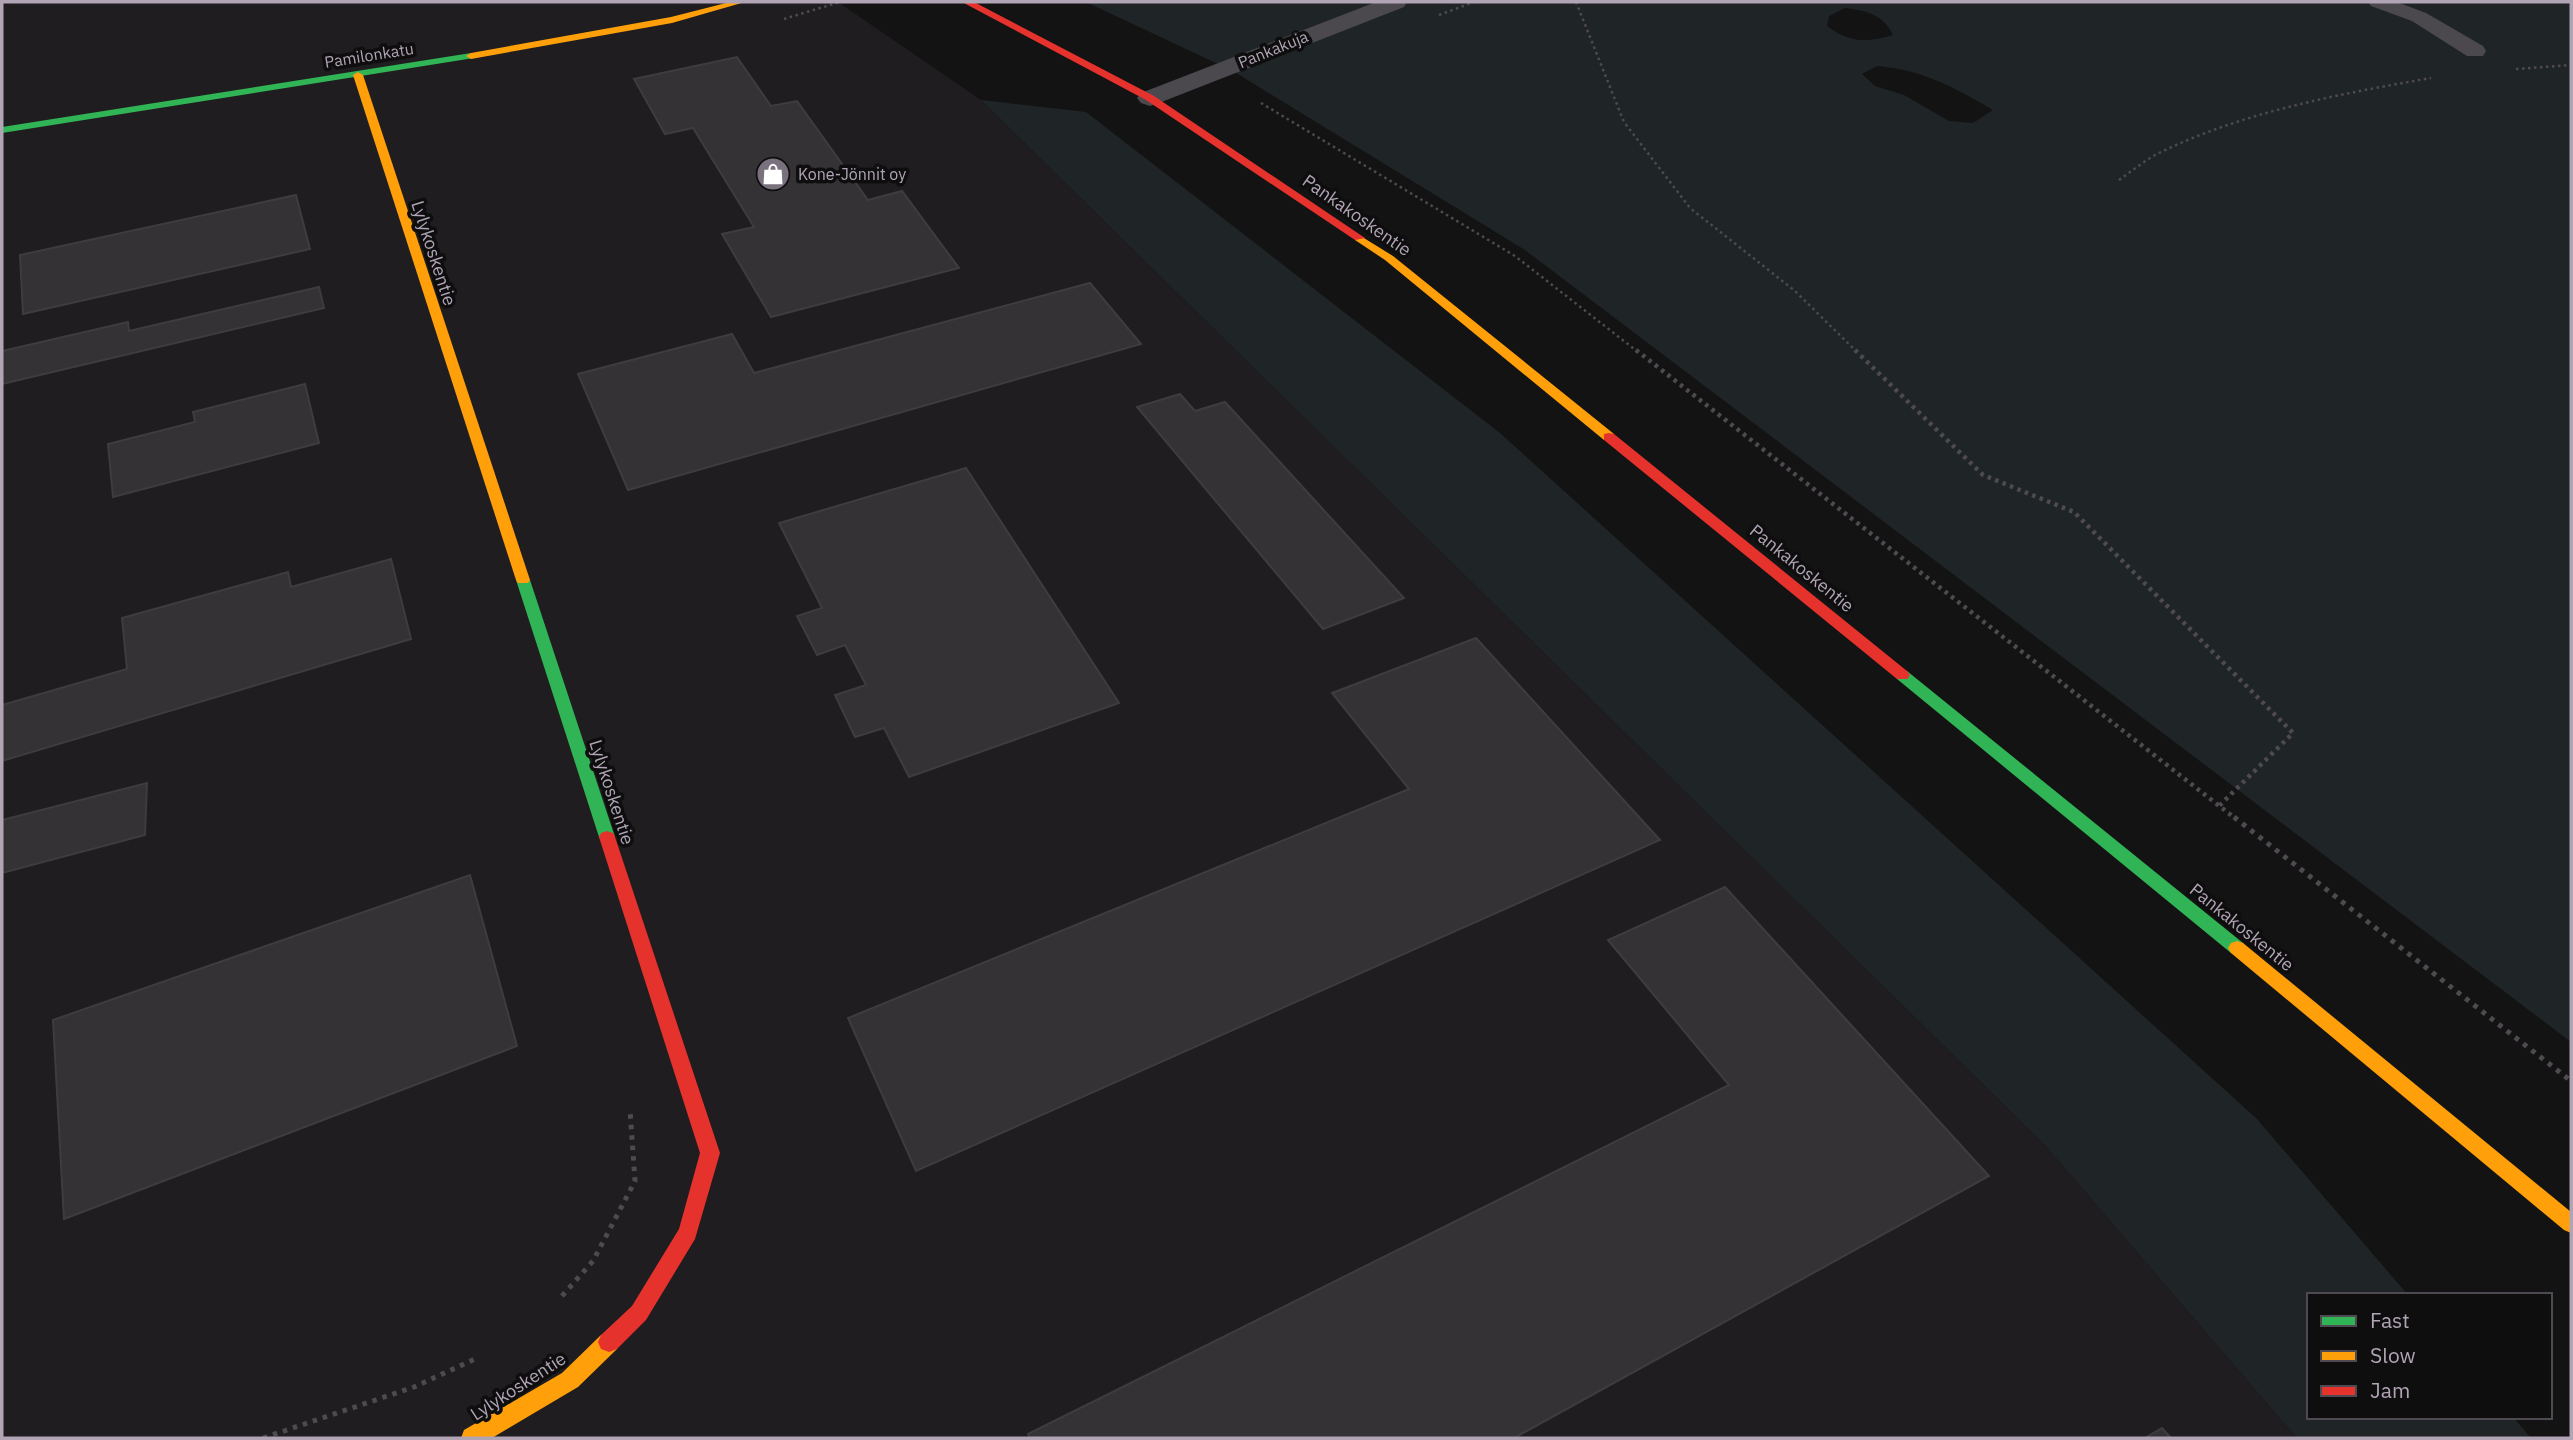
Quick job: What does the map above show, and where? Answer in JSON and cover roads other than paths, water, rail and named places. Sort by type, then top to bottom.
[{"type":"street","name":"Pamilonkatu","points":[[2,130],[358,75],[671,20],[740,2]]},
{"type":"street","name":"Pankakoskentie","points":[[967,2],[1150,98],[1389,258],[2263,969],[2571,1224]]},
{"type":"street","name":"Pankakuja","points":[[1150,98],[1396,2]]},
{"type":"street","name":"Lylykoskentie","points":[[358,75],[710,1153],[688,1232],[639,1313],[570,1380],[472,1438]]},
{"type":"lane","points":[[2378,2],[2419,17],[2474,51]]},
{"type":"place","name":"Kone-Jönnit oy","points":[[773,174]]}]
